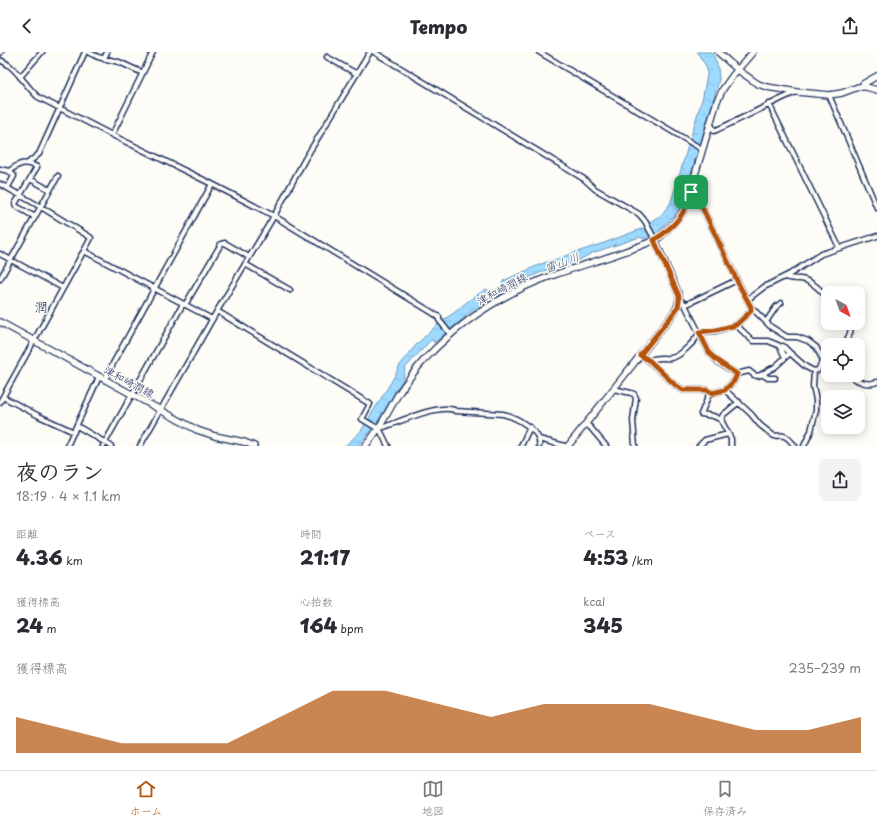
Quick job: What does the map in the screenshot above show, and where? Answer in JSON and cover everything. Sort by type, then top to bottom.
[{"type":"main road","points":[[718,52],[738,70],[758,84],[775,89],[829,95],[842,93],[858,87],[877,90]]},
{"type":"main road","name":"津和崎潤線","points":[[365,446],[372,438],[399,393],[415,370],[450,334],[477,314],[512,294],[554,275],[613,256],[660,237],[668,229],[681,215],[685,208],[691,192],[701,148],[717,101],[733,75],[753,52]]},
{"type":"main road","points":[[863,87],[863,84],[877,76]]},
{"type":"main road","points":[[566,446],[614,389],[678,307],[679,296],[654,239]]},
{"type":"main road","name":"津和崎潤線","points":[[0,322],[184,424],[205,434],[244,442],[254,446]]},
{"type":"street","points":[[20,77],[42,52]]},
{"type":"street","points":[[28,163],[39,154],[59,108],[87,52],[104,59],[119,62],[143,73]]},
{"type":"street","points":[[104,59],[107,52]]},
{"type":"street","points":[[112,135],[153,52]]},
{"type":"street","points":[[140,446],[217,310],[274,216],[305,159],[370,52]]},
{"type":"street","points":[[374,52],[584,179],[595,189],[640,214],[654,239]]},
{"type":"street","points":[[540,52],[701,148]]},
{"type":"street","points":[[327,57],[357,74]]},
{"type":"street","points":[[0,60],[10,66],[29,89],[38,97],[274,216],[439,317],[450,334]]},
{"type":"street","points":[[709,126],[712,126],[714,131],[797,92]]},
{"type":"street","points":[[829,95],[877,208]]},
{"type":"street","points":[[769,104],[839,247]]},
{"type":"street","points":[[9,172],[19,164],[28,163],[37,167],[15,204],[34,218]]},
{"type":"street","points":[[0,168],[14,176],[8,188]]},
{"type":"street","points":[[0,279],[58,176]]},
{"type":"street","points":[[30,179],[50,190]]},
{"type":"street","points":[[0,184],[21,195],[91,238],[1,398],[74,432]]},
{"type":"street","points":[[68,446],[102,378],[155,289],[212,184]]},
{"type":"street","points":[[691,192],[694,193],[704,211],[751,307],[771,327],[787,337],[797,337],[808,341],[816,347],[821,356]]},
{"type":"street","points":[[747,300],[764,287],[785,277],[821,254],[877,236]]},
{"type":"street","points":[[104,444],[184,304],[221,244],[225,243],[249,257]]},
{"type":"street","points":[[84,252],[212,319]]},
{"type":"street","points":[[0,254],[62,288]]},
{"type":"street","points":[[245,264],[290,290]]},
{"type":"street","points":[[785,277],[792,280],[800,279],[808,281],[821,292]]},
{"type":"street","points":[[685,305],[737,280]]},
{"type":"street","points":[[679,301],[683,302],[685,305],[710,354],[737,374],[749,371],[757,376],[778,364],[790,353]]},
{"type":"street","points":[[766,322],[776,307],[781,304]]},
{"type":"street","points":[[699,332],[736,325],[751,311],[751,307]]},
{"type":"street","points":[[217,310],[370,404],[362,419],[378,428],[388,446]]},
{"type":"street","points":[[736,325],[753,340],[768,341],[781,346],[806,367],[814,371]]},
{"type":"street","points":[[650,361],[655,358],[677,357],[691,344],[698,336],[699,332]]},
{"type":"street","points":[[781,346],[787,337]]},
{"type":"street","points":[[781,346],[785,357]]},
{"type":"street","points":[[640,355],[650,361],[674,384],[683,390],[707,390],[712,393],[725,390],[734,381],[737,374]]},
{"type":"street","points":[[814,371],[818,370],[821,364]]},
{"type":"street","points":[[804,446],[816,410],[816,400],[813,386],[814,371]]},
{"type":"street","points":[[762,374],[768,378],[775,378]]},
{"type":"street","points":[[860,382],[872,384],[877,382]]},
{"type":"street","points":[[614,389],[634,394],[636,398],[633,420],[635,446]]},
{"type":"street","points":[[725,390],[739,402],[760,425],[774,436],[782,434],[795,446]]},
{"type":"street","points":[[710,392],[701,414],[713,416],[722,420]]},
{"type":"street","points":[[731,446],[731,439],[722,420],[723,415],[739,402]]},
{"type":"street","points":[[378,428],[429,412],[452,408],[456,411],[503,414],[525,423],[539,438],[539,446]]},
{"type":"street","points":[[585,424],[590,427],[606,446]]},
{"type":"street","points":[[77,426],[104,444],[110,446]]},
{"type":"street","points":[[521,446],[530,427]]},
{"type":"street","points":[[699,446],[705,440],[728,434]]},
{"type":"street","points":[[539,438],[566,446]]},
{"type":"water","name":"雷山川","points":[[697,52],[711,52],[717,65],[719,80],[683,202],[676,214],[660,231],[644,239],[640,237],[592,253],[574,263],[556,266],[530,277],[525,282],[471,312],[434,343],[433,340],[431,340],[405,368],[403,379],[371,431],[358,446],[345,446],[361,431],[400,365],[416,345],[438,324],[468,301],[487,289],[490,293],[501,287],[503,281],[541,264],[644,228],[661,215],[670,204],[703,96],[707,75],[706,66]]},
{"type":"district","name":"潤","points":[[41,307]]},
{"type":"route","points":[[691,192],[694,193],[704,211],[751,307],[751,311],[736,325],[710,332],[699,332],[710,354],[737,374],[734,381],[727,389],[712,393],[707,390],[683,390],[674,384],[650,361],[640,355],[678,307],[679,296],[654,240],[660,237],[681,215],[691,192]]}]
